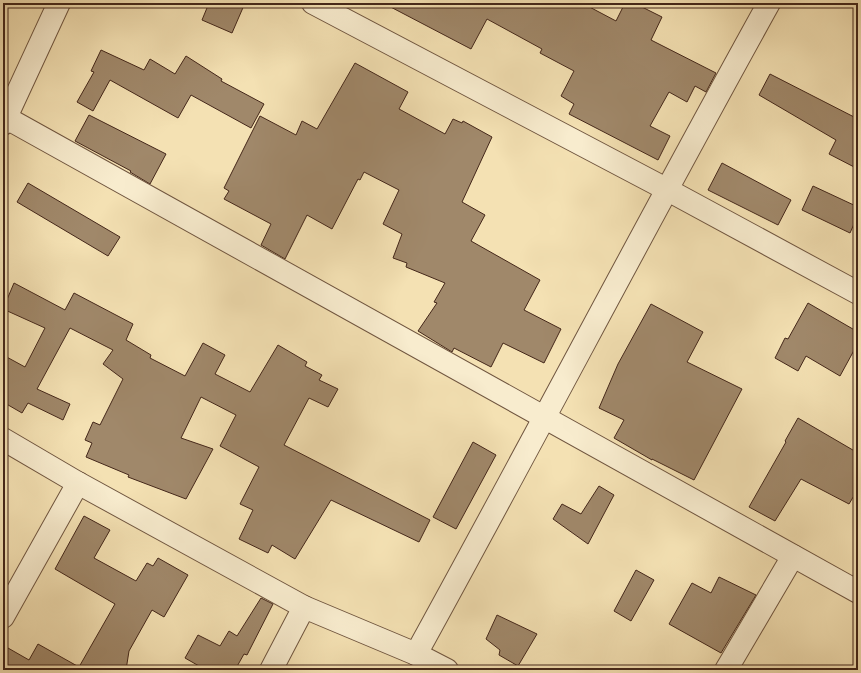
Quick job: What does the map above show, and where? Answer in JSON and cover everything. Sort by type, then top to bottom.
[{"type":"street","points":[[59,3],[4,119],[546,417],[858,592]]},
{"type":"street","points":[[313,3],[666,189],[858,293]]},
{"type":"street","points":[[416,654],[546,417],[666,189],[769,3]]},
{"type":"street","points":[[3,439],[78,483],[304,607],[416,654],[447,670]]},
{"type":"street","points":[[3,617],[78,483]]},
{"type":"street","points":[[726,670],[793,556]]},
{"type":"street","points":[[271,670],[304,607]]},
{"type":"building","points":[[209,3],[245,3],[232,33],[202,20]]},
{"type":"building","points":[[383,3],[582,3],[616,21],[625,3],[634,3],[662,17],[651,40],[716,73],[706,92],[695,86],[687,102],[669,92],[650,126],[670,136],[658,160],[569,114],[574,104],[561,96],[574,71],[540,53],[542,49],[487,19],[471,49]]},
{"type":"building","points":[[101,50],[144,70],[150,59],[175,74],[186,56],[222,79],[221,81],[264,104],[251,128],[191,95],[178,118],[110,80],[93,111],[77,102],[94,72],[91,71]]},
{"type":"building","points":[[355,63],[408,92],[399,109],[445,134],[453,119],[462,123],[463,121],[492,137],[462,202],[485,215],[471,241],[540,280],[524,310],[561,329],[544,363],[503,343],[491,367],[454,348],[452,352],[418,331],[437,303],[434,302],[445,283],[406,267],[407,263],[393,258],[402,234],[383,224],[399,190],[364,172],[360,180],[358,179],[332,229],[307,215],[285,259],[261,245],[271,224],[224,199],[229,191],[224,188],[260,116],[296,135],[302,121],[317,129]]},
{"type":"building","points":[[770,74],[858,119],[858,169],[829,154],[836,140],[759,95]]},
{"type":"building","points":[[89,115],[166,154],[150,184],[130,172],[131,171],[75,141]]},
{"type":"building","points":[[722,163],[791,200],[778,225],[708,190]]},
{"type":"building","points":[[28,183],[120,237],[108,256],[17,202]]},
{"type":"building","points":[[813,186],[858,207],[858,215],[850,233],[802,210]]},
{"type":"building","points":[[14,283],[65,310],[74,293],[133,324],[126,340],[151,355],[150,358],[185,376],[203,343],[225,355],[215,374],[250,392],[278,345],[307,362],[305,366],[322,375],[319,380],[338,389],[328,407],[309,398],[284,445],[430,520],[419,542],[331,500],[295,559],[272,545],[268,553],[239,539],[253,510],[240,504],[259,467],[220,446],[236,415],[201,397],[181,438],[213,449],[186,499],[128,477],[129,475],[86,457],[92,443],[85,440],[93,422],[100,425],[123,379],[103,364],[113,350],[70,328],[37,389],[70,404],[63,420],[28,403],[22,413],[3,402],[3,355],[25,367],[45,328],[3,309]]},
{"type":"building","points":[[808,303],[858,332],[858,343],[840,376],[806,356],[798,371],[775,358],[785,338],[788,339]]},
{"type":"building","points":[[651,304],[703,332],[687,362],[742,389],[694,480],[652,460],[614,438],[624,420],[599,408],[618,364]]},
{"type":"building","points":[[798,418],[858,453],[858,489],[849,504],[801,479],[775,521],[749,507]]},
{"type":"building","points":[[473,442],[496,455],[456,529],[433,517]]},
{"type":"building","points":[[599,486],[614,495],[588,544],[553,519],[562,504],[581,514]]},
{"type":"building","points":[[84,516],[110,530],[94,558],[136,581],[147,563],[153,566],[158,558],[188,575],[164,617],[152,610],[129,651],[126,670],[3,670],[3,658],[8,648],[29,660],[38,644],[79,667],[115,604],[55,569]]},
{"type":"building","points":[[636,570],[654,580],[631,621],[614,611]]},
{"type":"building","points":[[719,577],[756,595],[721,653],[669,624],[692,583],[711,593]]},
{"type":"building","points":[[261,598],[273,604],[247,655],[244,654],[235,670],[206,670],[185,658],[198,635],[220,646],[229,631],[237,636]]},
{"type":"building","points":[[497,615],[537,634],[518,666],[499,655],[500,650],[486,639]]}]
